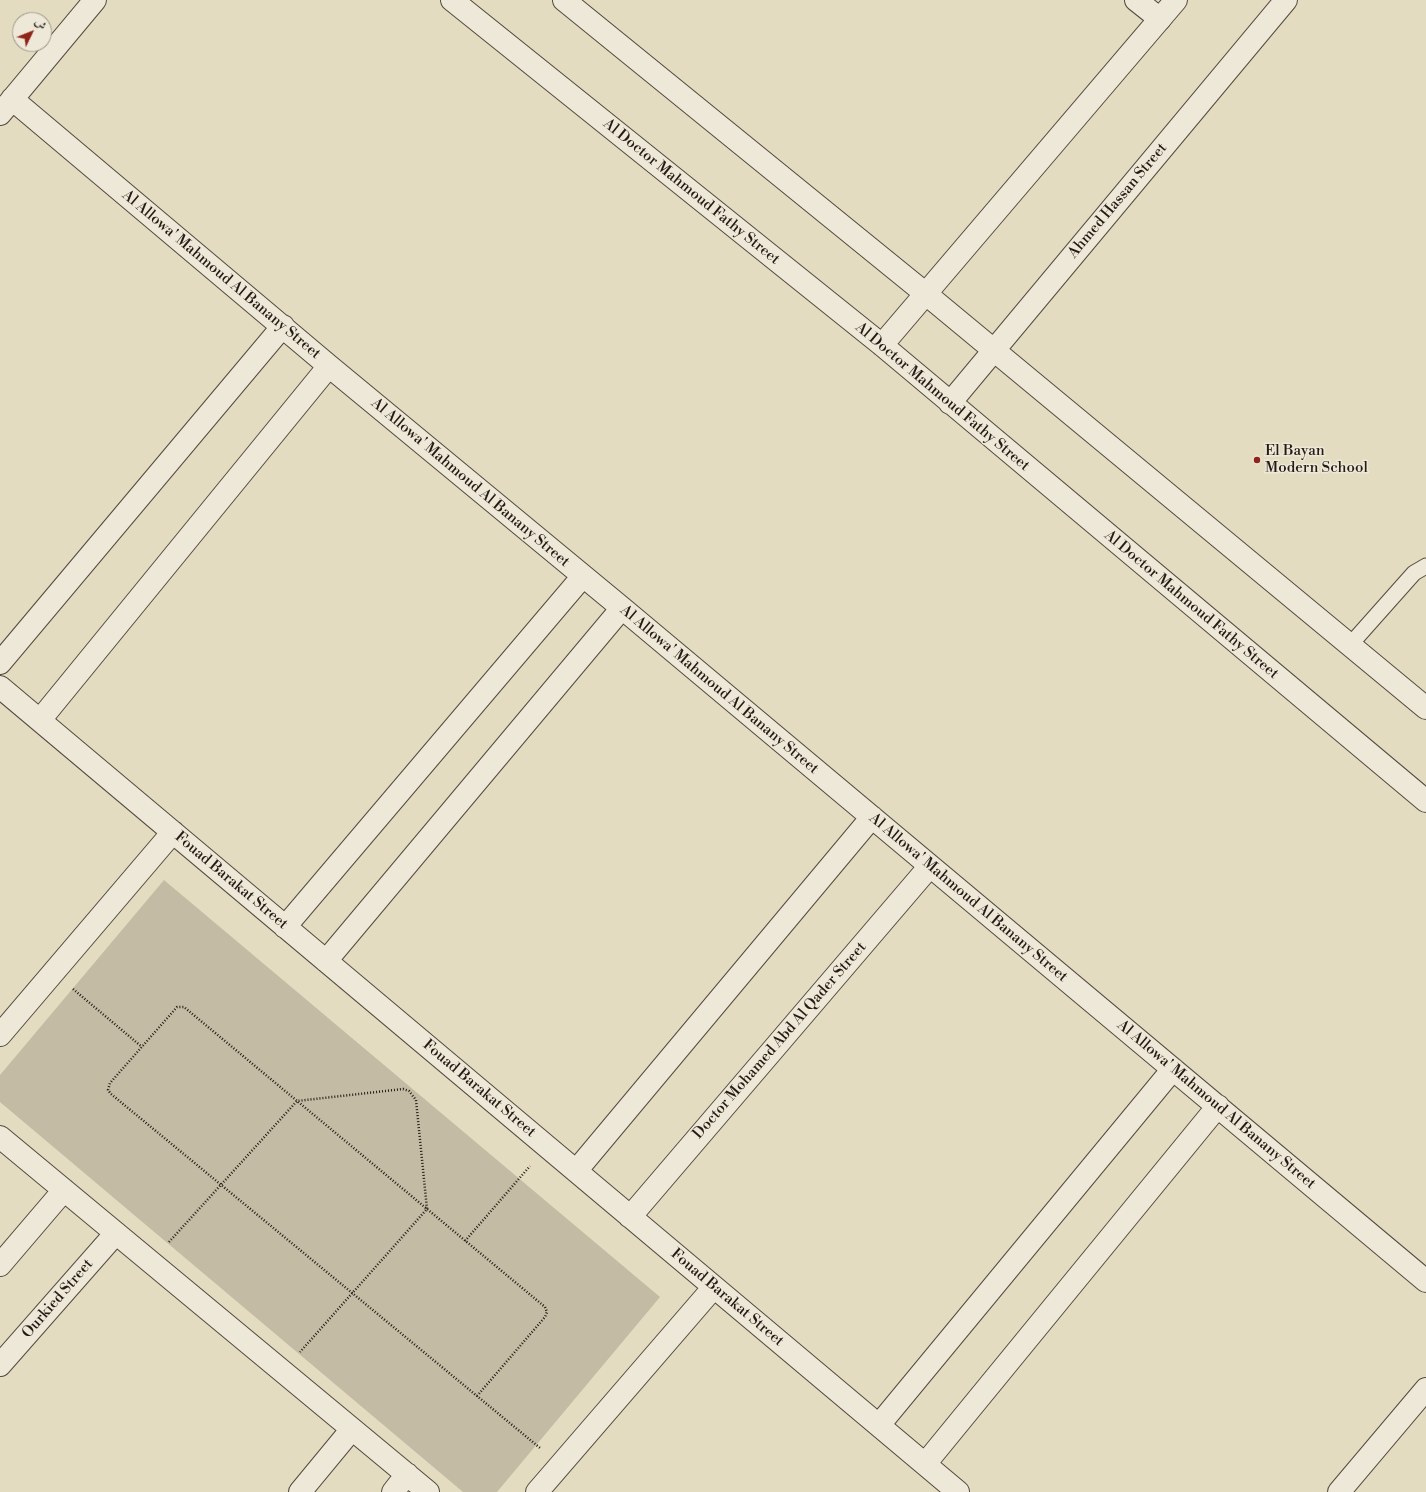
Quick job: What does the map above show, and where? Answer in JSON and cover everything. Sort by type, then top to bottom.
[{"type":"street","points":[[6,106],[95,0]]},
{"type":"street","name":"Al Doctor Mahmoud Fathy Street","points":[[452,0],[882,345],[1426,801]]},
{"type":"street","points":[[564,0],[926,294],[1426,708]]},
{"type":"street","points":[[1136,0],[1160,19]]},
{"type":"street","points":[[882,345],[1176,0]]},
{"type":"street","name":"Ahmed Hassan Street","points":[[950,403],[1286,0]]},
{"type":"street","name":"Al Allowa' Mahmoud Al Banany Street","points":[[6,106],[283,326],[329,366],[622,608],[1426,1280]]},
{"type":"street","points":[[0,663],[283,326]]},
{"type":"street","points":[[40,720],[329,366]]},
{"type":"street","points":[[285,927],[583,576]]},
{"type":"street","points":[[326,961],[622,608]]},
{"type":"street","name":"Fouad Barakat Street","points":[[0,687],[958,1492]]},
{"type":"street","points":[[576,1171],[872,817]]},
{"type":"street","points":[[0,1035],[173,832]]},
{"type":"street","name":"Doctor Mohamed Abd Al Qader Street","points":[[630,1217],[930,866]]},
{"type":"street","points":[[879,1425],[1173,1069]]},
{"type":"street","points":[[925,1464],[1218,1106]]},
{"type":"street","points":[[0,1137],[428,1492]]},
{"type":"street","points":[[0,1266],[64,1190]]},
{"type":"street","name":"Ourkied Street","points":[[0,1365],[116,1233]]},
{"type":"street","points":[[537,1492],[714,1287]]},
{"type":"street","points":[[1338,1492],[1426,1389]]},
{"type":"street","points":[[300,1492],[352,1429]]},
{"type":"street","points":[[393,1492],[407,1474]]},
{"type":"lane","points":[[1350,645],[1414,573],[1426,566]]},
{"type":"path","points":[[53,972],[142,1046]]},
{"type":"path","points":[[477,1396],[545,1317],[547,1312],[545,1307],[182,1006],[177,1007],[110,1083],[108,1090],[110,1094],[560,1465]]},
{"type":"path","points":[[152,1262],[297,1101],[403,1089],[409,1091],[416,1100],[427,1209],[283,1371]]},
{"type":"path","points":[[465,1241],[548,1146]]},
{"type":"shaded area","points":[[164,880],[660,1297],[497,1492],[463,1492],[0,1102],[0,1075]]},
{"type":"place","name":"El Bayan Modern School","points":[[1257,460]]}]
